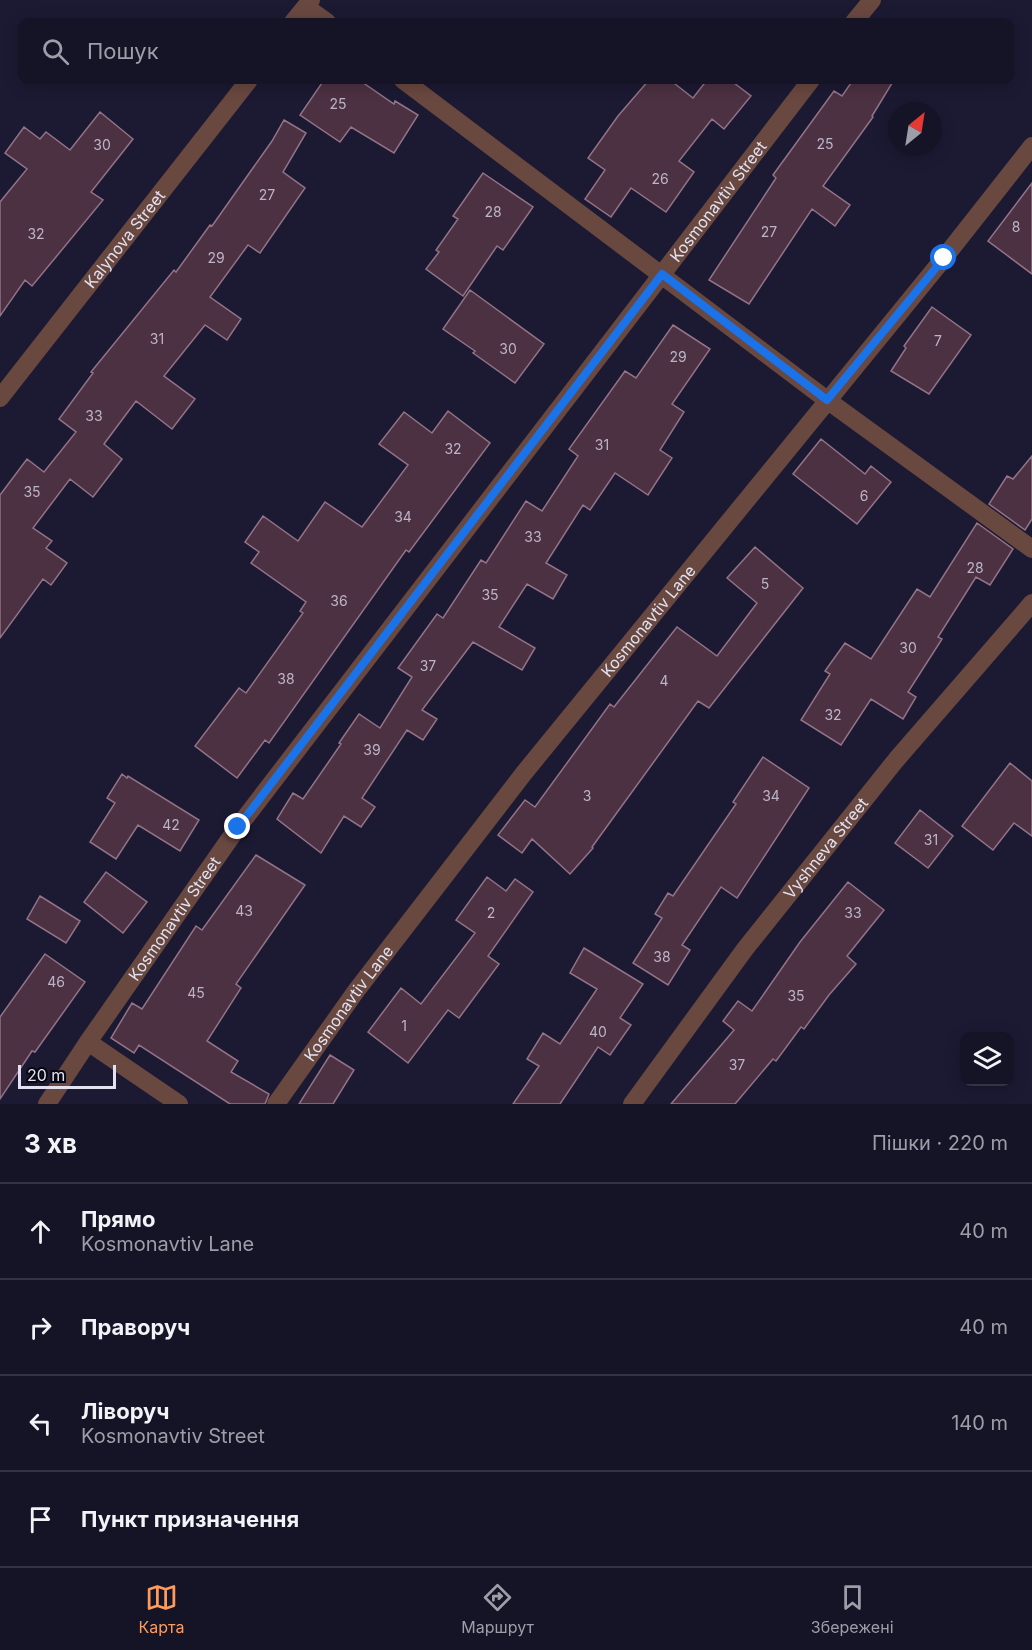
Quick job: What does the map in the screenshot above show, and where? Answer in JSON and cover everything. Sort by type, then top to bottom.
[{"type":"street","points":[[857,18],[872,0]]},
{"type":"street","points":[[296,18],[308,3],[323,18]]},
{"type":"street","name":"Kalynova Street","points":[[0,398],[246,84]]},
{"type":"street","points":[[408,84],[827,400],[1032,549]]},
{"type":"street","name":"Kosmonavtiv Street","points":[[47,1104],[238,827],[808,84]]},
{"type":"street","name":"Kosmonavtiv Lane","points":[[276,1104],[356,991],[524,773],[1032,146]]},
{"type":"street","name":"Vyshneva Street","points":[[632,1104],[745,949],[896,760],[1031,606]]},
{"type":"street","points":[[88,1042],[179,1104]]},
{"type":"building","points":[[321,84],[365,84],[394,104],[395,101],[418,115],[394,153],[351,127],[340,142],[300,115]]},
{"type":"building","points":[[646,84],[675,84],[693,98],[704,84],[735,84],[751,96],[724,129],[712,119],[679,161],[694,172],[666,212],[631,188],[611,217],[585,199],[605,170],[588,158],[618,116]]},
{"type":"building","points":[[850,84],[892,84],[873,117],[823,186],[850,205],[835,226],[812,209],[749,304],[709,280],[776,178],[773,175],[834,91],[842,96]]},
{"type":"building","points":[[100,112],[133,139],[91,192],[103,200],[32,286],[25,280],[0,316],[0,202],[27,169],[5,153],[24,127],[40,139],[46,132],[70,150]]},
{"type":"building","points":[[284,120],[306,133],[283,172],[305,188],[260,253],[248,245],[210,297],[241,319],[227,340],[205,325],[164,376],[195,399],[172,429],[136,401],[104,444],[122,459],[93,497],[70,479],[33,528],[52,541],[46,548],[67,563],[51,585],[43,579],[0,638],[0,495],[27,459],[44,472],[76,432],[59,419],[93,373],[91,372],[174,270],[176,272],[210,225],[212,226],[272,141]]},
{"type":"building","points":[[483,173],[533,207],[503,250],[497,246],[463,296],[426,269],[439,252],[436,250],[458,219],[453,216]]},
{"type":"building","points":[[1032,183],[1032,274],[988,241]]},
{"type":"building","points":[[470,290],[544,344],[515,383],[443,329]]},
{"type":"building","points":[[932,307],[971,335],[929,394],[891,371],[906,348],[904,346]]},
{"type":"building","points":[[673,325],[710,349],[672,404],[684,412],[660,450],[672,458],[648,495],[615,473],[590,510],[583,505],[546,563],[567,575],[553,599],[527,584],[499,627],[535,648],[522,670],[473,642],[422,710],[437,719],[423,740],[407,730],[362,798],[375,807],[361,827],[344,816],[321,853],[277,819],[293,793],[303,799],[359,714],[380,728],[412,677],[398,668],[437,614],[443,618],[481,560],[486,563],[526,501],[542,511],[578,456],[569,449],[625,371],[636,378]]},
{"type":"building","points":[[448,411],[490,443],[409,552],[406,550],[269,743],[265,740],[237,778],[195,746],[239,688],[246,693],[303,613],[300,611],[306,602],[251,563],[259,552],[245,542],[263,516],[298,541],[325,502],[362,527],[408,465],[379,444],[404,412],[432,433]]},
{"type":"building","points":[[821,439],[865,474],[871,466],[891,482],[857,524],[793,474]]},
{"type":"building","points":[[1032,456],[1032,519],[1025,530],[989,504],[1007,476],[1013,479]]},
{"type":"building","points":[[977,523],[1013,549],[990,585],[976,577],[938,637],[942,639],[908,692],[916,697],[903,719],[871,699],[841,745],[801,720],[830,674],[825,671],[845,643],[871,659],[917,589],[930,597]]},
{"type":"building","points":[[755,547],[803,588],[709,708],[698,701],[593,848],[570,874],[532,839],[522,853],[498,835],[525,800],[535,807],[610,704],[614,707],[677,627],[717,656],[757,603],[727,578]]},
{"type":"building","points":[[763,757],[809,788],[737,898],[721,887],[682,945],[690,950],[668,985],[633,963],[662,918],[655,914],[668,893],[673,896],[736,804],[733,802]]},
{"type":"building","points":[[1010,763],[1032,781],[1032,836],[1014,823],[993,850],[962,826]]},
{"type":"building","points":[[122,774],[199,820],[180,851],[138,825],[116,859],[90,842],[115,803],[107,798]]},
{"type":"building","points":[[920,810],[953,836],[928,868],[895,843]]},
{"type":"building","points":[[256,855],[305,885],[236,984],[241,988],[207,1041],[238,1061],[231,1072],[269,1094],[265,1104],[230,1104],[139,1045],[134,1053],[111,1038],[132,1003],[142,1009],[196,926],[202,930]]},
{"type":"building","points":[[106,872],[147,902],[123,933],[84,902]]},
{"type":"building","points":[[487,877],[506,891],[515,879],[533,892],[488,956],[499,964],[459,1018],[448,1010],[408,1063],[368,1032],[401,988],[421,1004],[475,933],[456,920]]},
{"type":"building","points":[[848,882],[884,910],[847,956],[856,964],[804,1029],[801,1027],[776,1061],[773,1059],[735,1104],[671,1104],[734,1030],[723,1021],[738,1001],[752,1011],[800,942]]},
{"type":"building","points":[[40,896],[80,921],[66,943],[27,919]]},
{"type":"building","points":[[584,948],[643,984],[620,1018],[631,1025],[610,1055],[598,1047],[560,1104],[513,1104],[539,1066],[527,1059],[543,1033],[560,1044],[597,989],[570,973]]},
{"type":"building","points":[[45,954],[85,982],[35,1052],[32,1051],[0,1099],[0,1017]]},
{"type":"building","points":[[330,1055],[354,1070],[333,1104],[299,1104]]},
{"type":"route","points":[[238,827],[662,274],[827,400],[944,258]]}]
